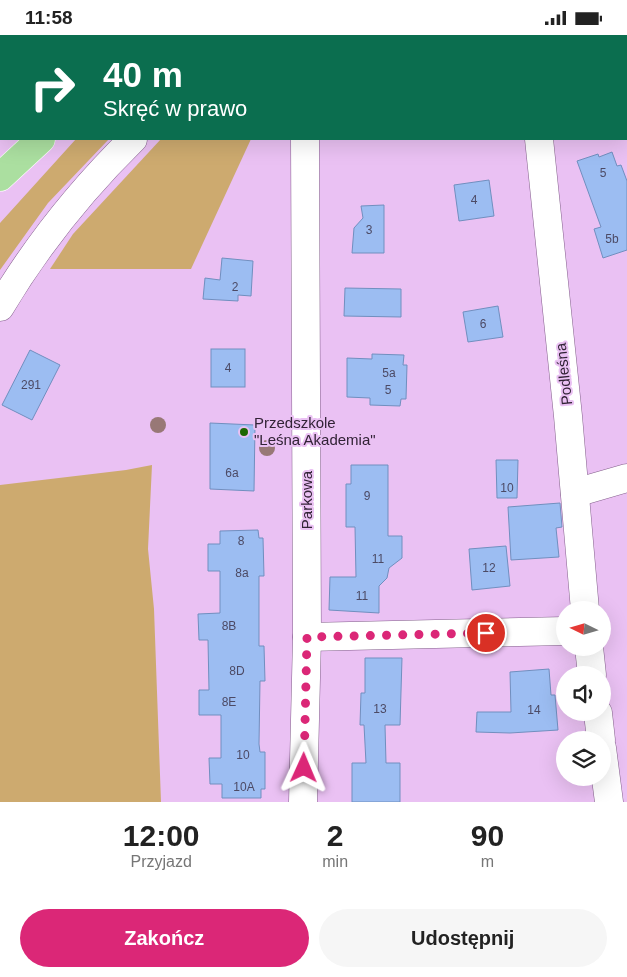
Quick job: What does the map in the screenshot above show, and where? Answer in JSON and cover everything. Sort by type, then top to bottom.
[{"type":"main road","points":[[0,177],[40,140]]},
{"type":"street","points":[[0,307],[25,265],[76,200],[133,140]]},
{"type":"street","name":"Parkowa","points":[[303,802],[307,637],[305,140]]},
{"type":"street","name":"Podleśna","points":[[539,140],[585,601]]},
{"type":"street","points":[[575,493],[627,478]]},
{"type":"street","points":[[307,637],[556,631]]},
{"type":"street","points":[[607,786],[609,802]]},
{"type":"shaded area","points":[[75,140],[108,140],[48,203],[0,270],[0,223]]},
{"type":"shaded area","points":[[160,140],[251,140],[191,269],[50,269],[73,234]]},
{"type":"shaded area","points":[[152,465],[148,549],[154,609],[161,802],[0,802],[0,485],[126,470]]},
{"type":"building","points":[[612,152],[617,166],[621,165],[627,181],[627,250],[603,258],[594,229],[601,227],[577,161],[598,154],[599,157]]},
{"type":"building","points":[[489,180],[494,216],[459,221],[454,185]]},
{"type":"building","points":[[384,205],[384,253],[352,253],[354,228],[363,218],[361,206]]},
{"type":"building","points":[[222,258],[253,261],[251,296],[238,295],[238,301],[203,299],[205,278],[220,280]]},
{"type":"building","points":[[345,288],[401,289],[401,317],[344,316]]},
{"type":"building","points":[[498,306],[503,337],[468,342],[463,312]]},
{"type":"building","points":[[211,349],[245,349],[245,387],[211,387]]},
{"type":"building","points":[[30,350],[60,365],[32,420],[2,405]]},
{"type":"building","points":[[372,354],[404,355],[403,365],[407,365],[406,399],[401,399],[400,406],[370,405],[370,398],[347,397],[347,358],[372,359]]},
{"type":"building","points":[[210,423],[255,425],[254,491],[210,489]]},
{"type":"building","points":[[496,460],[518,460],[517,498],[497,498]]},
{"type":"building","points":[[351,465],[388,465],[388,536],[402,536],[402,558],[389,568],[387,578],[379,586],[379,613],[329,610],[330,577],[356,577],[355,527],[346,527],[346,484],[351,484]]},
{"type":"building","points":[[560,503],[562,527],[556,528],[559,557],[511,560],[508,507]]},
{"type":"building","points":[[258,530],[259,538],[263,538],[264,576],[259,576],[259,646],[264,646],[265,681],[260,681],[259,744],[260,752],[265,752],[265,789],[261,789],[261,798],[222,798],[222,784],[210,784],[209,758],[221,758],[221,715],[199,715],[199,690],[209,690],[208,640],[199,640],[198,614],[220,613],[220,571],[208,571],[208,544],[220,544],[220,531]]},
{"type":"building","points":[[506,546],[510,586],[472,590],[469,549]]},
{"type":"building","points":[[365,658],[402,658],[400,725],[385,725],[386,763],[400,763],[400,802],[352,802],[352,763],[366,763],[364,725],[360,725],[361,693],[365,693]]},
{"type":"building","points":[[549,669],[551,695],[555,695],[558,730],[510,733],[476,732],[477,712],[511,712],[510,672]]},
{"type":"place","name":"Przedszkole \"Leśna Akademia\"","points":[[244,432]]},
{"type":"route","points":[[304,768],[307,637],[486,633]]}]
